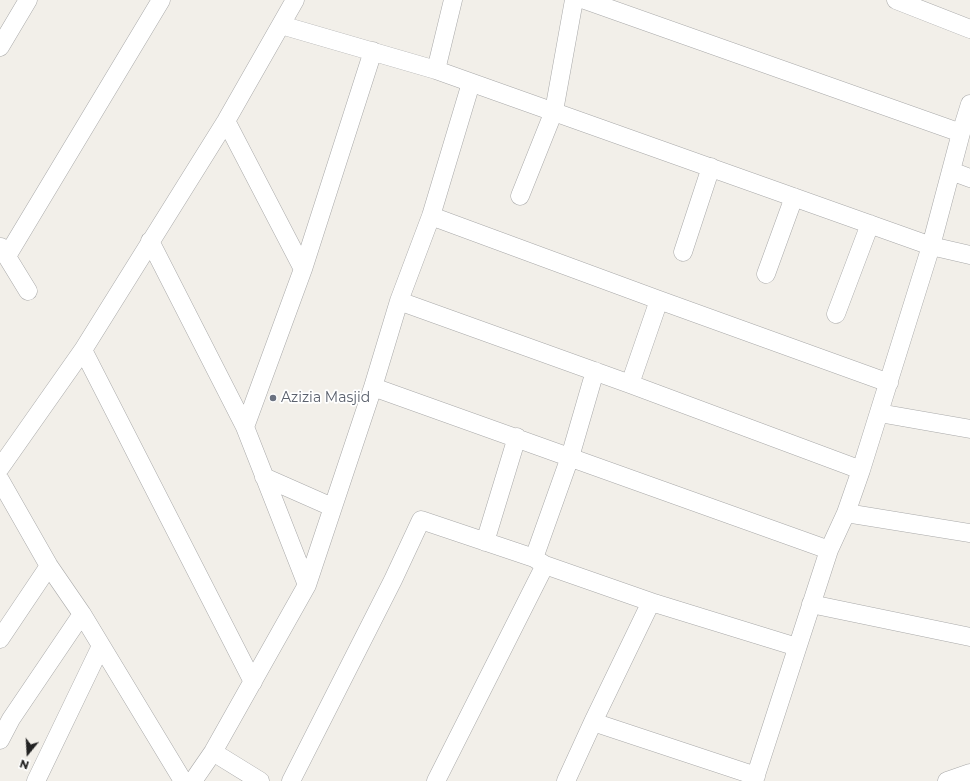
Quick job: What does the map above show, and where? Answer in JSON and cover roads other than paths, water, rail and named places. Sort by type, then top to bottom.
[{"type":"street","points":[[0,47],[28,0]]},
{"type":"street","points":[[28,290],[3,251],[161,0]]},
{"type":"street","points":[[0,468],[83,350],[226,120],[296,0]]},
{"type":"street","points":[[436,70],[453,0]]},
{"type":"street","points":[[520,196],[554,111],[574,0]]},
{"type":"street","points":[[585,0],[961,133]]},
{"type":"street","points":[[896,0],[970,29]]},
{"type":"street","points":[[281,25],[436,70],[931,246],[970,255]]},
{"type":"street","points":[[245,427],[303,269],[373,51]]},
{"type":"street","points":[[193,781],[213,752],[307,585],[373,387],[399,301],[431,216],[471,83]]},
{"type":"street","points":[[593,722],[755,778],[829,550],[846,513],[889,383],[931,246],[970,104]]},
{"type":"street","points":[[226,120],[303,269]]},
{"type":"street","points":[[683,252],[711,167]]},
{"type":"street","points":[[951,171],[970,178]]},
{"type":"street","points":[[766,274],[794,197]]},
{"type":"street","points":[[431,216],[889,383]]},
{"type":"street","points":[[836,314],[870,224]]},
{"type":"street","points":[[150,241],[245,427],[307,585]]},
{"type":"street","points":[[630,384],[659,300]]},
{"type":"street","points":[[399,301],[595,371],[861,470]]},
{"type":"street","points":[[83,350],[253,682]]},
{"type":"street","points":[[436,781],[539,562],[595,371]]},
{"type":"street","points":[[373,387],[517,437],[829,550]]},
{"type":"street","points":[[879,413],[970,429]]},
{"type":"street","points":[[485,542],[517,437]]},
{"type":"street","points":[[264,477],[332,507]]},
{"type":"street","points":[[0,480],[50,566],[82,614],[183,781]]},
{"type":"street","points":[[846,513],[970,533]]},
{"type":"street","points":[[291,781],[394,580],[421,520],[651,602],[797,647]]},
{"type":"street","points":[[0,639],[50,566]]},
{"type":"street","points":[[566,781],[651,602]]},
{"type":"street","points":[[811,604],[970,637]]},
{"type":"street","points":[[0,740],[11,719],[82,614]]},
{"type":"street","points":[[36,781],[101,646]]},
{"type":"street","points":[[213,752],[260,781]]},
{"type":"street","points":[[947,781],[970,773]]},
{"type":"place","name":"Azizia Masjid","points":[[273,398]]}]
